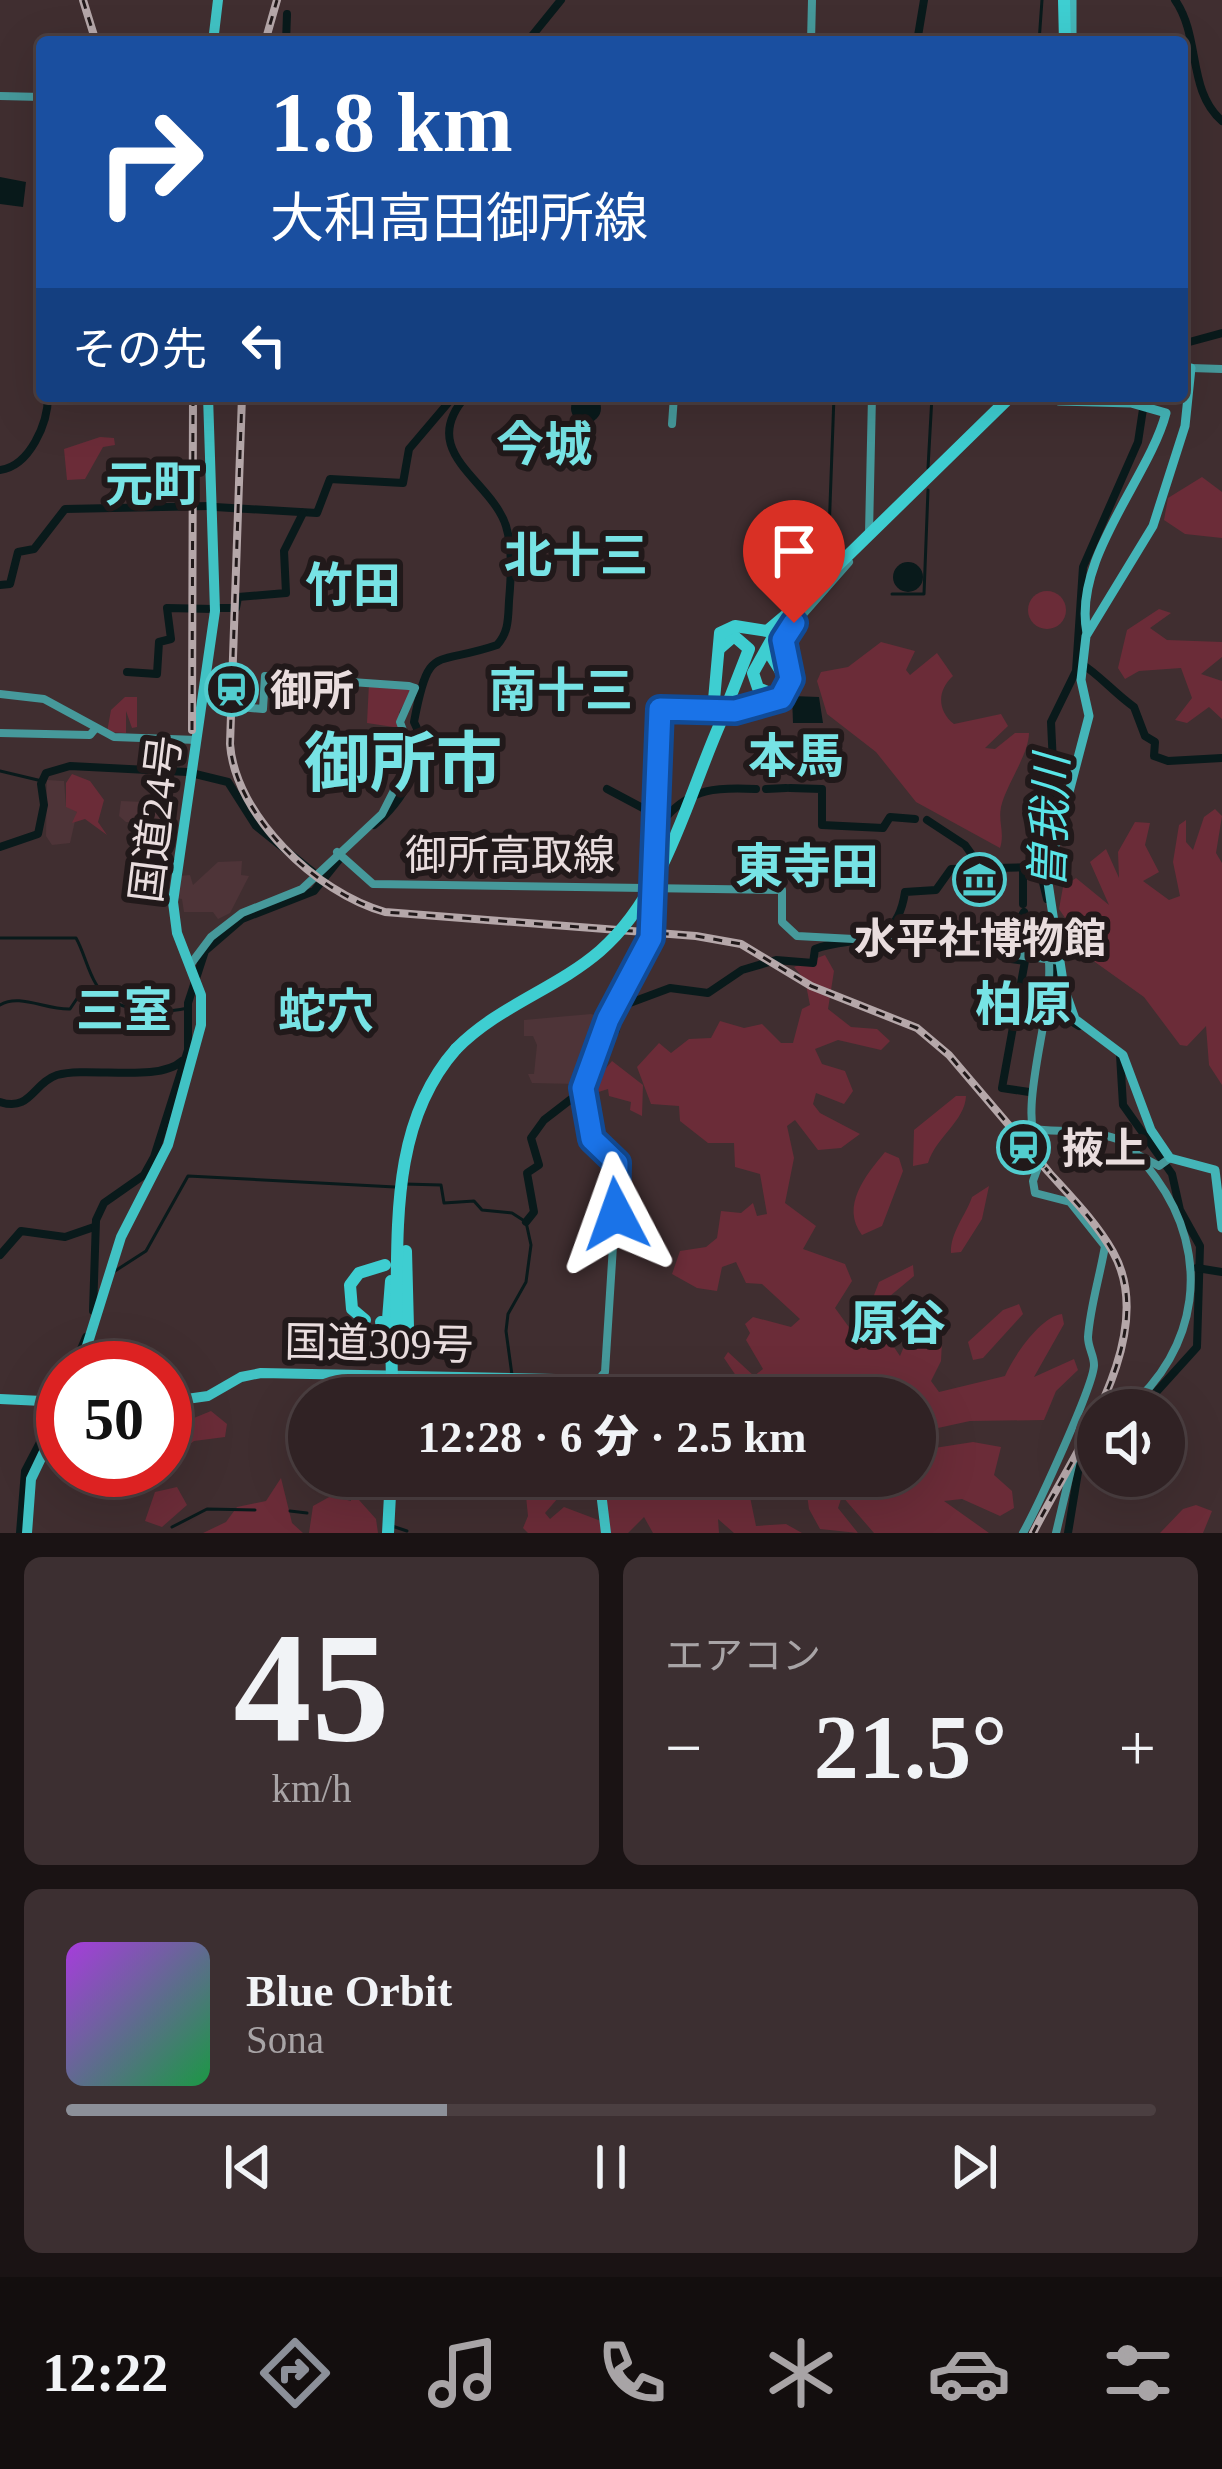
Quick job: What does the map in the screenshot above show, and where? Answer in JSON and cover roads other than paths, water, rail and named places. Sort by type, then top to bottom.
[{"type":"highway","points":[[214,36],[218,0]]},
{"type":"highway","points":[[1068,0],[1068,36]]},
{"type":"highway","name":"国道24号","points":[[88,1341],[119,1242],[172,1131],[203,1014],[199,988],[176,930],[173,902],[215,610],[208,402]]},
{"type":"highway","points":[[716,650],[729,627],[764,632],[785,616],[1005,402]]},
{"type":"highway","points":[[722,711],[785,616]]},
{"type":"highway","points":[[722,711],[741,693],[772,696],[784,689],[786,673],[771,654],[785,678],[780,690],[767,693],[757,686],[754,670],[785,616]]},
{"type":"highway","points":[[722,711],[716,650],[722,638],[732,632],[760,642]]},
{"type":"highway","points":[[394,1331],[353,1311],[348,1292],[353,1278],[378,1272],[401,1248],[412,1125],[430,1085],[456,1048],[502,1011],[586,962],[629,920],[652,883],[749,649],[742,638],[730,637],[716,650]]},
{"type":"highway","points":[[394,1377],[405,1180],[421,1111],[456,1048]]},
{"type":"highway","points":[[378,1272],[394,1331],[394,1377]]},
{"type":"highway","points":[[354,1304],[365,1320]]},
{"type":"highway","name":"国道309号","points":[[192,1398],[208,1396],[257,1373],[340,1377]]},
{"type":"highway","points":[[0,1399],[36,1402]]},
{"type":"highway","points":[[27,1533],[36,1467]]},
{"type":"highway","points":[[388,1533],[390,1497]]},
{"type":"highway","points":[[601,1497],[606,1533]]},
{"type":"main road","points":[[811,36],[812,0]]},
{"type":"main road","points":[[0,96],[36,98]]},
{"type":"main road","points":[[1188,369],[1222,370]]},
{"type":"main road","points":[[672,424],[674,402]]},
{"type":"main road","points":[[600,1377],[605,1372],[618,1167],[613,1155],[592,1139],[583,1088],[608,1019],[647,951],[660,709],[757,707],[787,692],[791,679],[784,636],[872,537],[867,530],[872,402]]},
{"type":"main road","points":[[1023,1533],[1060,1445],[1076,1429],[1080,1400],[1094,1366],[1088,1333],[1105,1246],[1070,1202],[1034,1192],[1041,1159],[1032,1144],[1031,1086],[1055,962],[1047,876],[1089,716],[1083,664],[1088,596],[1107,533],[1166,414],[1142,405],[1092,402]]},
{"type":"main road","points":[[1087,633],[1153,526],[1166,471],[1186,426],[1186,402]]},
{"type":"main road","points":[[191,969],[211,937],[242,913],[292,895],[382,814],[413,750],[400,714],[416,688],[391,682],[265,676],[262,709],[239,707]]},
{"type":"main road","points":[[0,694],[44,699],[95,729],[130,740],[197,740]]},
{"type":"main road","points":[[0,734],[71,737],[90,735],[95,729]]},
{"type":"main road","name":"御所高取線","points":[[340,855],[373,884],[782,890],[782,922],[791,934],[1055,962]]},
{"type":"main road","points":[[1055,962],[1075,1019],[1123,1055],[1166,1161]]},
{"type":"main road","points":[[1034,1129],[1116,1139],[1139,1156],[1171,1200],[1191,1268],[1177,1353],[1145,1389]]},
{"type":"main road","points":[[1139,1156],[1215,1170],[1222,1228]]},
{"type":"main road","points":[[1056,1533],[1077,1455]]},
{"type":"waterway","points":[[532,36],[561,0]]},
{"type":"waterway","points":[[918,36],[924,0]]},
{"type":"waterway","points":[[1039,36],[1042,0]]},
{"type":"waterway","name":"曽我川","points":[[1175,0],[1188,30],[1204,95],[1222,121]]},
{"type":"waterway","points":[[286,36],[287,14]]},
{"type":"waterway","name":"曽我川","points":[[1188,342],[1222,333]]},
{"type":"waterway","points":[[0,470],[20,461],[35,442],[47,402]]},
{"type":"waterway","points":[[215,507],[317,513],[330,479],[403,483],[409,449],[449,402]]},
{"type":"waterway","points":[[374,825],[403,792],[416,764],[419,735],[414,722],[430,668],[447,658],[497,645],[507,624],[511,563],[506,526],[462,465],[449,434],[462,402]]},
{"type":"waterway","points":[[763,558],[828,560],[834,402]]},
{"type":"waterway","points":[[928,468],[932,402]]},
{"type":"waterway","name":"曽我川","points":[[1047,899],[1039,866],[1041,829],[1054,785],[1051,722],[1076,671],[1083,567],[1138,442],[1144,402]]},
{"type":"waterway","points":[[892,594],[924,594],[928,490]]},
{"type":"waterway","points":[[0,585],[10,584],[18,552],[34,549],[65,509],[210,506]]},
{"type":"waterway","points":[[218,608],[236,608],[238,597],[286,593],[284,551],[303,513]]},
{"type":"waterway","points":[[127,672],[157,674],[159,642],[171,639],[167,608],[213,609]]},
{"type":"waterway","points":[[1079,662],[1134,707],[1145,736],[1155,742],[1154,756],[1168,761],[1222,758]]},
{"type":"waterway","points":[[0,847],[38,834],[46,773],[70,766],[187,772],[228,782],[256,826],[318,876]]},
{"type":"waterway","points":[[0,771],[42,781]]},
{"type":"waterway","points":[[766,789],[786,788]]},
{"type":"waterway","points":[[790,788],[822,789],[822,825],[883,828],[890,817],[915,819]]},
{"type":"waterway","points":[[607,789],[654,814]]},
{"type":"waterway","points":[[657,816],[666,817],[706,791],[756,789]]},
{"type":"waterway","points":[[927,820],[965,845],[980,866]]},
{"type":"waterway","points":[[93,1311],[96,1220],[104,1203],[144,1175],[154,1157],[188,1050],[188,1003],[205,951],[242,919],[314,891],[342,856]]},
{"type":"waterway","points":[[590,1073],[616,1030],[619,1007],[670,988],[708,993],[742,970],[776,960],[813,963],[815,949],[883,933],[893,925],[905,892],[936,890],[951,869],[1038,867]]},
{"type":"waterway","points":[[1023,871],[1023,904]]},
{"type":"waterway","points":[[1012,954],[1012,931],[1024,912]]},
{"type":"waterway","name":"曽我川","points":[[1051,931],[1057,997],[1079,1026]]},
{"type":"waterway","points":[[0,938],[76,938],[96,984],[113,1001],[150,1011],[188,1008]]},
{"type":"waterway","points":[[1011,959],[1025,961],[1002,1088],[1029,1092]]},
{"type":"waterway","points":[[0,1005],[24,1001],[70,1009],[78,997],[100,992]]},
{"type":"waterway","name":"曽我川","points":[[1120,1055],[1123,1105],[1172,1174],[1180,1210],[1200,1246],[1197,1347],[1159,1389]]},
{"type":"waterway","points":[[0,1102],[19,1103],[57,1075],[140,1073],[171,1068],[182,1061]]},
{"type":"waterway","points":[[526,1222],[534,1212],[527,1173],[539,1165],[531,1138],[544,1120],[579,1093]]},
{"type":"waterway","points":[[115,1271],[146,1251],[188,1176],[395,1187]]},
{"type":"waterway","points":[[404,1184],[441,1185],[444,1203],[474,1201],[482,1210],[512,1213],[526,1222],[531,1245],[526,1282],[508,1314],[506,1331],[512,1375]]},
{"type":"waterway","points":[[0,1255],[21,1231],[65,1237],[94,1227]]},
{"type":"waterway","points":[[1197,1268],[1222,1272]]},
{"type":"waterway","points":[[84,1341],[86,1337]]},
{"type":"waterway","points":[[20,1533],[25,1471],[36,1450]]},
{"type":"waterway","name":"曽我川","points":[[1068,1533],[1077,1478]]},
{"type":"waterway","points":[[172,1527],[207,1509],[255,1510]]},
{"type":"waterway","points":[[290,1511],[307,1513]]},
{"type":"waterway","points":[[392,1526],[407,1531]]},
{"type":"railway","points":[[83,0],[94,36]]},
{"type":"railway","points":[[267,36],[277,0]]},
{"type":"railway","points":[[192,730],[193,402]]},
{"type":"railway","points":[[242,402],[230,744],[247,798],[284,848],[332,888],[385,912],[696,936],[741,944],[811,986],[917,1028],[949,1055],[1048,1171]]},
{"type":"railway","points":[[1033,1533],[1105,1396],[1126,1321],[1125,1285],[1113,1252],[1037,1159]]},
{"type":"place","name":"御所","points":[[231,690]]},
{"type":"place","name":"水平社博物館","points":[[980,879]]},
{"type":"place","name":"掖上","points":[[1023,1148]]},
{"type":"district","name":"今城","points":[[544,444]]},
{"type":"district","name":"元町","points":[[153,484]]},
{"type":"district","name":"北十三","points":[[576,555]]},
{"type":"district","name":"竹田","points":[[353,585]]},
{"type":"district","name":"南十三","points":[[561,690]]},
{"type":"district","name":"本馬","points":[[796,756]]},
{"type":"district","name":"御所市","points":[[403,763]]},
{"type":"district","name":"東寺田","points":[[807,866]]},
{"type":"district","name":"柏原","points":[[1023,1004]]},
{"type":"district","name":"三室","points":[[124,1010]]},
{"type":"district","name":"蛇穴","points":[[326,1011]]},
{"type":"district","name":"原谷","points":[[898,1323]]}]
